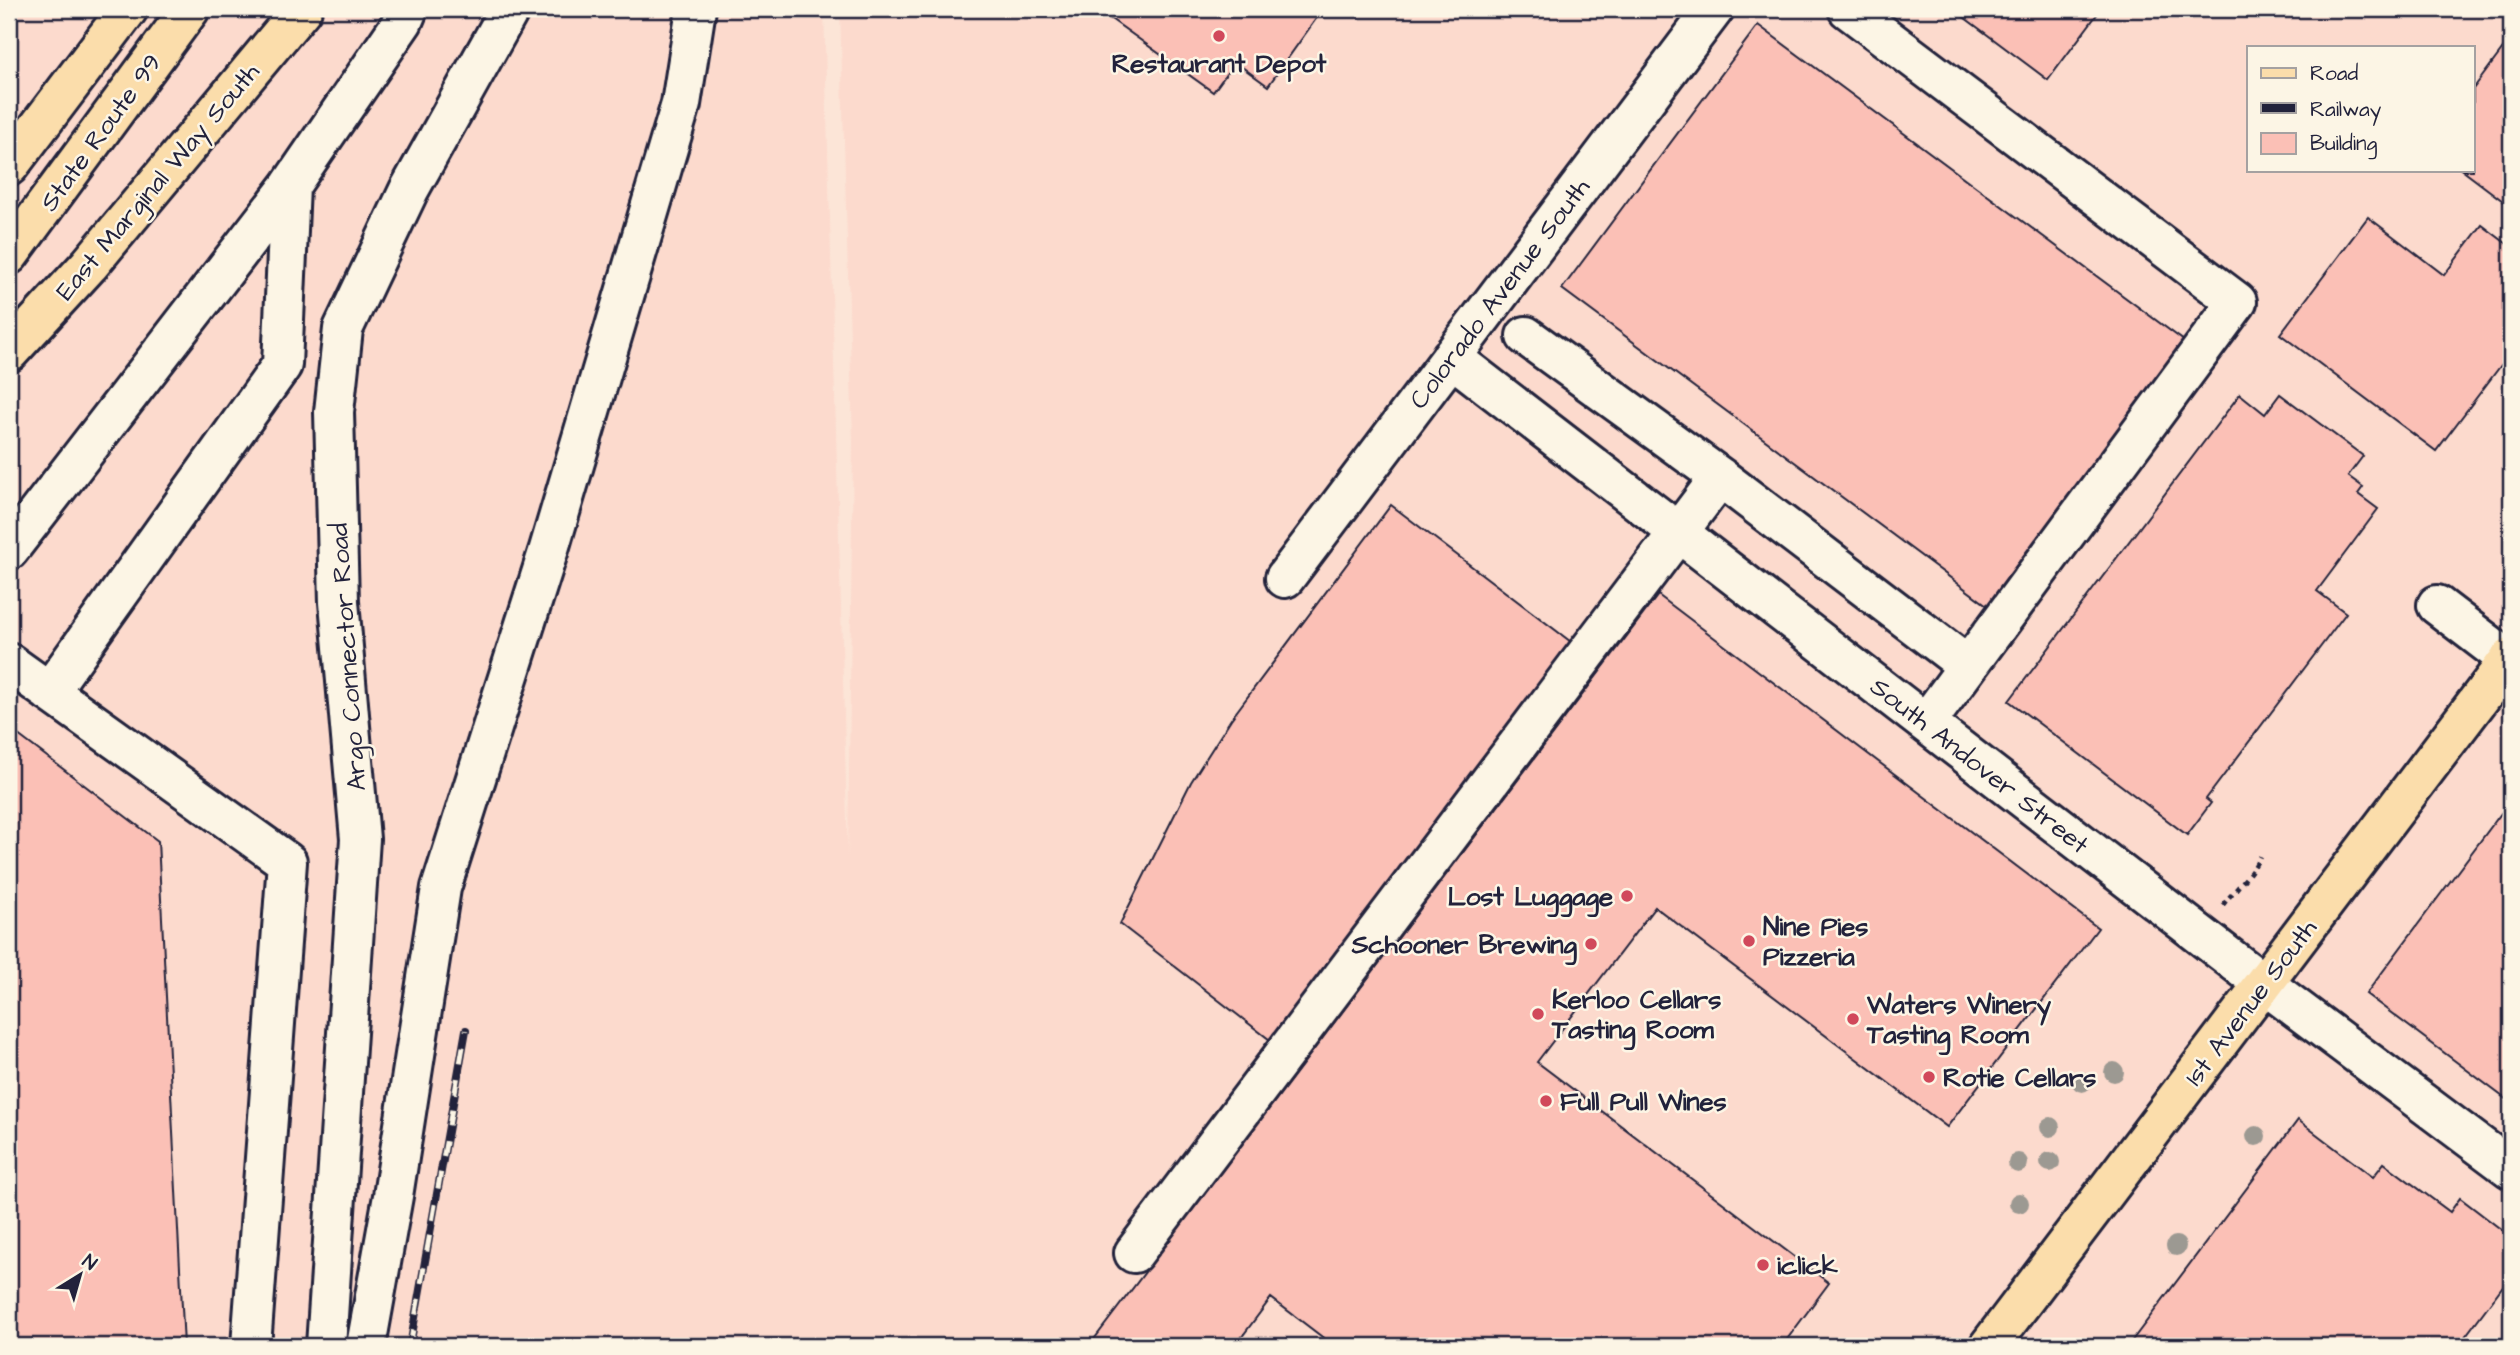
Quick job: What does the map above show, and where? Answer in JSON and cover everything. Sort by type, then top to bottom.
[{"type":"main road","name":"State Route 99","points":[[9,255],[190,9]]},
{"type":"main road","name":"East Marginal Way South","points":[[9,352],[89,265],[302,9]]},
{"type":"main road","name":"State Route 99","points":[[9,166],[117,23]]},
{"type":"main road","name":"1st Avenue South","points":[[1989,1346],[2510,659]]},
{"type":"street","points":[[9,550],[290,186],[403,21],[408,9]]},
{"type":"street","name":"Argo Connector Road","points":[[326,1346],[360,839],[338,602],[334,412],[343,329],[409,190],[510,9]]},
{"type":"street","points":[[366,1346],[441,888],[549,549],[681,104],[696,9]]},
{"type":"street","name":"Colorado Avenue South","points":[[1284,578],[1463,367],[1714,9]]},
{"type":"street","points":[[1848,9],[2237,302],[1926,723]]},
{"type":"street","points":[[49,692],[282,365],[290,186]]},
{"type":"street","points":[[1526,336],[1720,477],[1968,666]]},
{"type":"street","name":"South Andover Street","points":[[1463,367],[2264,984],[2511,1169]]},
{"type":"street","points":[[1134,1253],[1720,477]]},
{"type":"street","points":[[2437,605],[2510,659]]},
{"type":"street","points":[[9,663],[287,862],[251,1346]]},
{"type":"path","points":[[2222,906],[2256,866],[2260,856]]},
{"type":"shaded area","points":[[9,9],[824,9],[848,856],[853,441],[840,9],[2511,9],[2511,1346],[9,1346]]},
{"type":"building","name":"Restaurant Depot","points":[[1097,9],[1323,9],[1268,86],[1235,62],[1213,92]]},
{"type":"building","points":[[1953,9],[2101,9],[2048,80]]},
{"type":"building","points":[[1758,25],[2188,344],[1991,608],[1562,289]]},
{"type":"building","points":[[2511,38],[2511,207],[2465,172],[2474,172],[2474,88]]},
{"type":"building","points":[[2368,217],[2444,275],[2482,225],[2511,247],[2511,352],[2436,451],[2280,334]]},
{"type":"building","points":[[2240,394],[2265,414],[2280,394],[2363,456],[2348,476],[2363,487],[2358,494],[2378,509],[2317,591],[2346,613],[2206,799],[2211,803],[2187,835],[2009,701]]},
{"type":"building","points":[[1391,505],[1575,645],[1274,1043],[1120,924],[1191,782],[1231,719]]},
{"type":"building","points":[[1658,595],[2098,928],[1947,1127],[1655,907],[1537,1062],[1829,1283],[1782,1346],[1334,1346],[1271,1298],[1235,1346],[1089,1346]]},
{"type":"building","points":[[9,728],[158,841],[184,1346],[9,1346]]},
{"type":"building","points":[[2511,800],[2511,1103],[2366,994]]},
{"type":"building","points":[[2298,1120],[2373,1177],[2384,1163],[2450,1212],[2460,1198],[2511,1237],[2511,1275],[2458,1346],[2128,1346]]},
{"type":"railway","points":[[410,1346],[466,1030]]},
{"type":"place","name":"Restaurant Depot","points":[[1219,36]]},
{"type":"place","name":"Lost Luggage","points":[[1627,896]]},
{"type":"place","name":"Nine Pies Pizzeria","points":[[1749,941]]},
{"type":"place","name":"Schooner Brewing","points":[[1591,944]]},
{"type":"place","name":"Kerloo Cellars Tasting Room","points":[[1538,1014]]},
{"type":"place","name":"Waters Winery Tasting Room","points":[[1853,1019]]},
{"type":"place","name":"Rotie Cellars","points":[[1929,1077]]},
{"type":"place","name":"Full Pull Wines","points":[[1546,1101]]},
{"type":"place","name":"iclick","points":[[1763,1265]]}]
